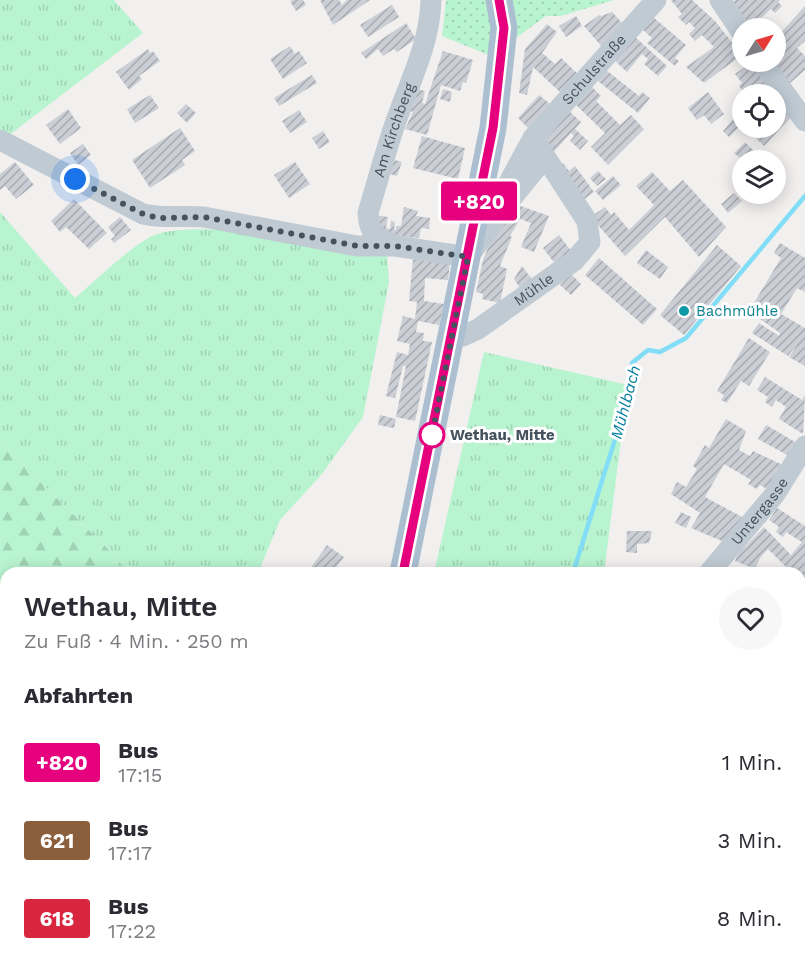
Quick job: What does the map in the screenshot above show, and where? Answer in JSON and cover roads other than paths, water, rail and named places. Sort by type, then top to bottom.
[{"type":"main road","points":[[404,567],[493,128],[503,60],[504,28],[499,0]]},
{"type":"street","name":"Am Kirchberg","points":[[395,246],[376,238],[369,227],[368,213],[395,124],[423,49],[431,18],[431,0]]},
{"type":"street","name":"Schulstraße","points":[[468,257],[497,217],[507,186],[533,138],[656,0]]},
{"type":"street","points":[[720,0],[732,18]]},
{"type":"street","points":[[769,72],[805,121]]},
{"type":"street","points":[[497,217],[545,157],[533,138]]},
{"type":"street","name":"Am Kirchberg","points":[[0,140],[150,216],[204,217],[357,246],[395,246],[468,257]]},
{"type":"street","name":"Mühle","points":[[452,336],[463,336],[478,329],[579,257],[590,242],[587,221],[545,157]]},
{"type":"street","name":"Untergasse","points":[[714,567],[774,494],[805,446]]},
{"type":"waterway","name":"Mühlbach","points":[[575,567],[634,379],[632,363],[648,350],[660,352],[686,338],[805,196]]},
{"type":"place","name":"Bachmühle","points":[[684,311]]},
{"type":"place","name":"Wethau, Mitte","points":[[432,435]]}]
